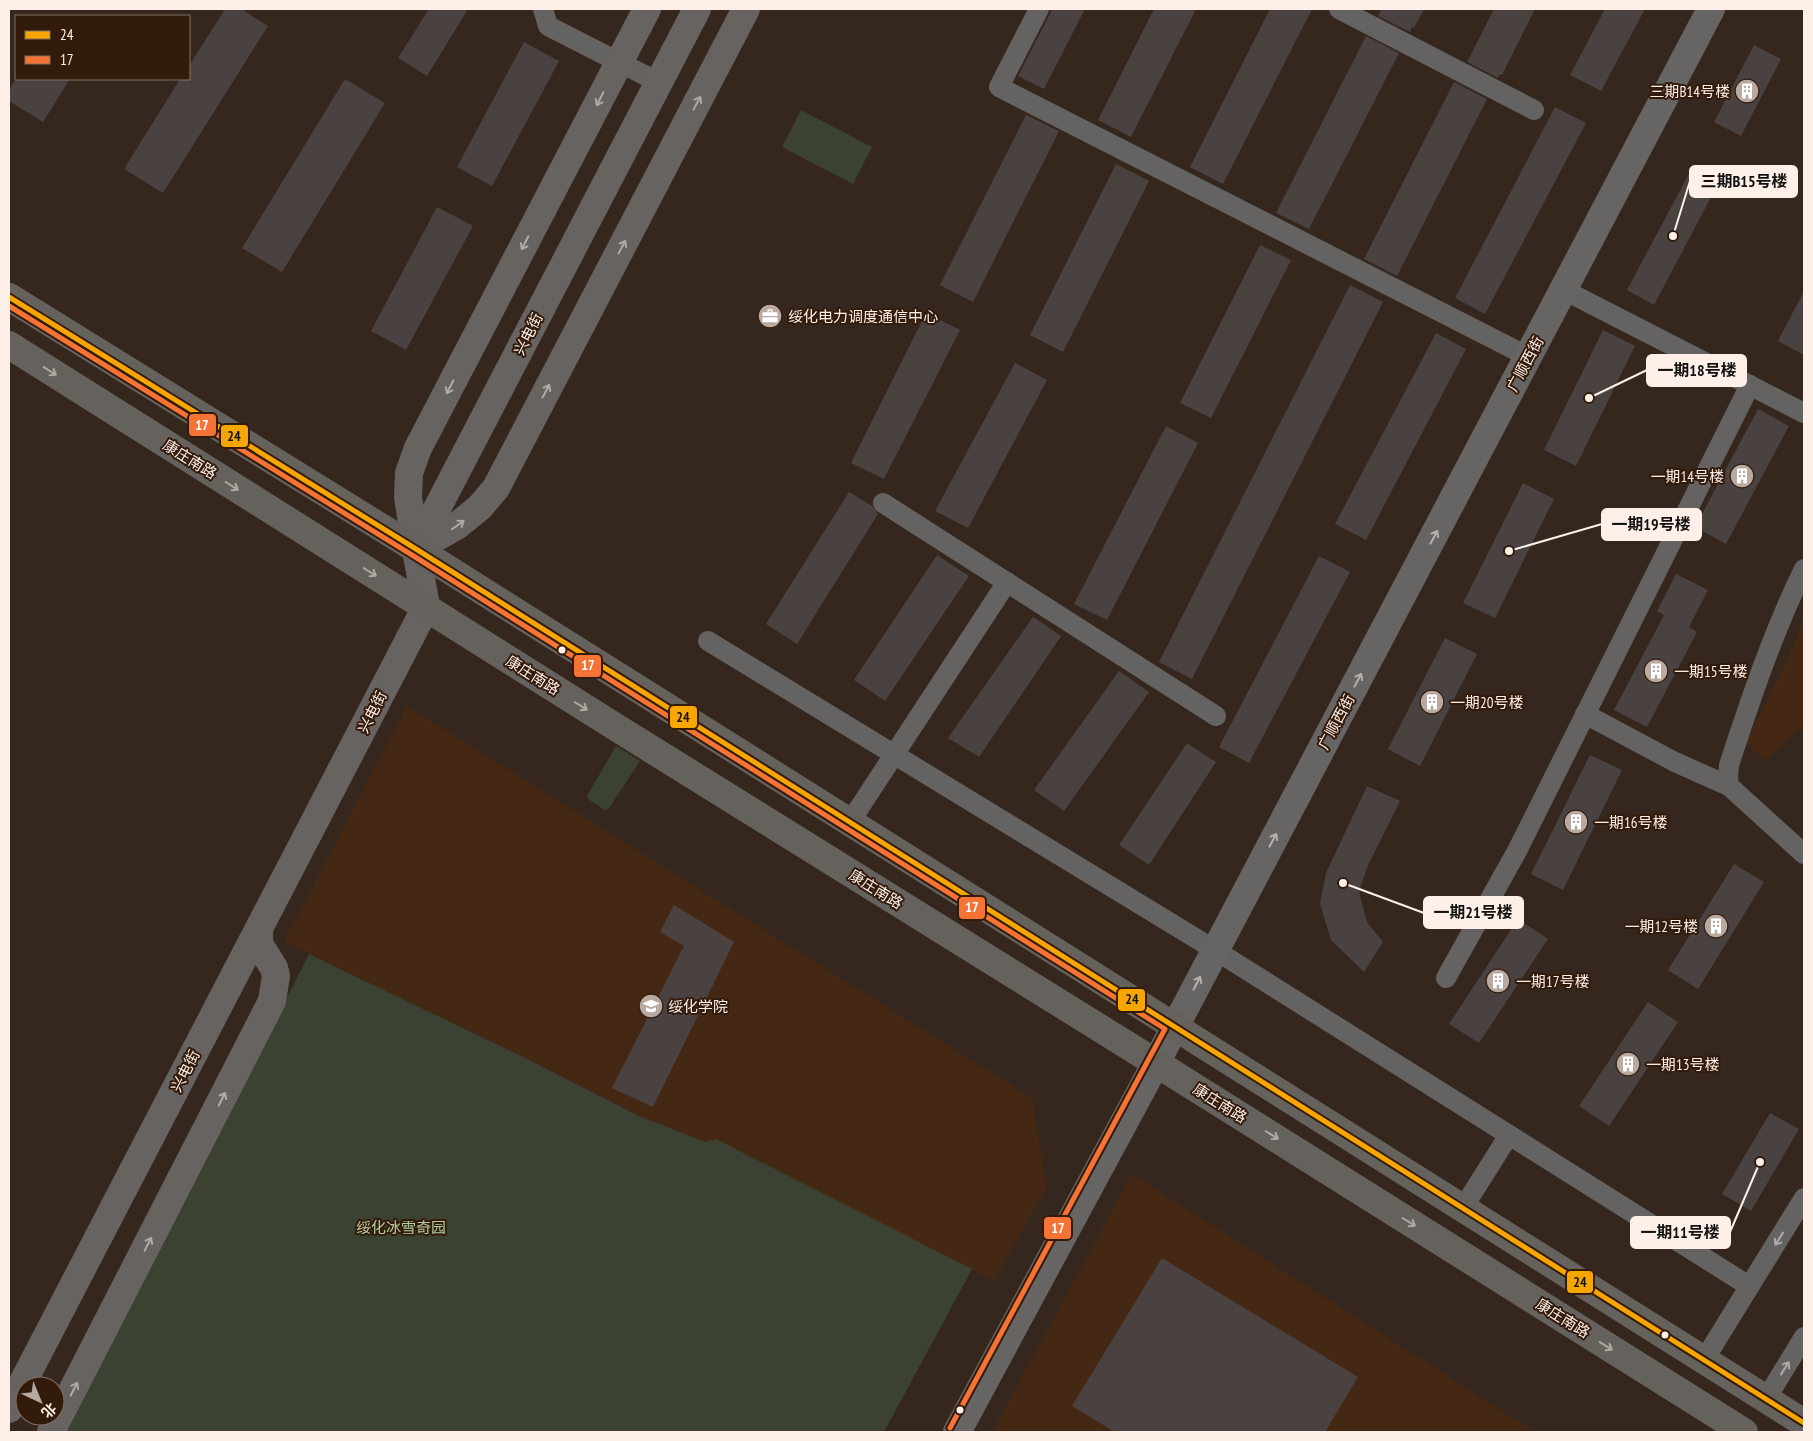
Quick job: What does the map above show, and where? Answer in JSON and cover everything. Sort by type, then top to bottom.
[{"type":"highway","points":[[9,297],[416,549],[1804,1423]]},
{"type":"highway","name":"康庄南路","points":[[9,346],[637,741],[1156,1063],[1744,1432]]},
{"type":"main road","points":[[426,607],[408,497],[409,473],[418,448],[647,9]]},
{"type":"main road","name":"兴电街","points":[[416,549],[696,9]]},
{"type":"main road","points":[[416,549],[458,525],[480,507],[496,488],[746,9]]},
{"type":"main road","name":"广顺西街","points":[[957,1432],[1156,1063],[1711,9]]},
{"type":"main road","name":"兴电街","points":[[9,1409],[426,607]]},
{"type":"main road","points":[[52,1432],[272,1001],[276,976],[274,968],[259,944],[259,930]]},
{"type":"street","points":[[543,9],[548,26],[658,82]]},
{"type":"street","points":[[1039,9],[999,87],[1529,357]]},
{"type":"street","points":[[1339,9],[1534,110]]},
{"type":"street","points":[[1564,290],[1804,413]]},
{"type":"street","points":[[1446,978],[1517,851],[1750,385]]},
{"type":"street","points":[[883,503],[1216,716]]},
{"type":"street","points":[[1729,786],[1729,765],[1754,687],[1789,600],[1804,570]]},
{"type":"street","points":[[850,822],[1007,582]]},
{"type":"street","points":[[708,641],[1215,950],[1749,1286]]},
{"type":"street","points":[[1585,714],[1676,762],[1729,786],[1804,854]]},
{"type":"street","points":[[1463,1208],[1509,1135]]},
{"type":"street","points":[[1704,1360],[1804,1198]]},
{"type":"street","points":[[1766,1399],[1804,1337]]},
{"type":"shaded area","points":[[1804,619],[1804,724],[1765,761],[1746,742],[1786,663]]},
{"type":"shaded area","name":"绥化学院","points":[[407,706],[1032,1098],[1047,1187],[994,1281],[716,1139],[705,1142],[639,1116],[525,1058],[284,941]]},
{"type":"shaded area","points":[[1132,1174],[1535,1432],[992,1432]]},
{"type":"green space","points":[[801,110],[872,147],[853,184],[782,147]]},
{"type":"green space","points":[[616,746],[640,761],[609,808],[605,810],[588,799],[587,796]]},
{"type":"green space","name":"绥化冰雪奇园","points":[[309,954],[525,1058],[639,1116],[705,1142],[716,1139],[972,1269],[884,1432],[67,1432]]},
{"type":"building","points":[[225,9],[241,9],[268,26],[163,193],[124,169],[179,80],[190,80],[190,64]]},
{"type":"building","points":[[429,9],[468,9],[427,76],[398,58]]},
{"type":"building","points":[[1051,9],[1085,9],[1044,89],[1018,76]]},
{"type":"building","points":[[1154,9],[1196,9],[1131,137],[1098,120]]},
{"type":"building","points":[[1270,9],[1312,9],[1223,184],[1190,167]]},
{"type":"building","points":[[1382,9],[1424,9],[1410,32],[1378,16]]},
{"type":"building","points":[[1494,9],[1535,9],[1502,75],[1500,74],[1498,78],[1467,62]]},
{"type":"building","points":[[1605,9],[1645,9],[1601,91],[1570,75]]},
{"type":"building","points":[[1366,36],[1399,53],[1309,229],[1276,213]]},
{"type":"building","points":[[524,42],[559,61],[492,186],[457,167]]},
{"type":"building","name":"三期B14号楼","points":[[1754,45],[1781,59],[1741,136],[1714,122]]},
{"type":"building","points":[[345,79],[385,103],[282,272],[242,248]]},
{"type":"building","points":[[15,80],[69,80],[43,122],[9,101],[9,90]]},
{"type":"building","points":[[1454,82],[1487,99],[1397,276],[1364,259]]},
{"type":"building","points":[[1555,107],[1586,123],[1485,314],[1455,298]]},
{"type":"building","points":[[1026,115],[1059,131],[973,302],[940,285]]},
{"type":"building","points":[[1116,164],[1149,181],[1063,352],[1030,335]]},
{"type":"building","points":[[1692,168],[1719,182],[1654,305],[1627,290]]},
{"type":"building","points":[[437,207],[473,226],[406,350],[371,331]]},
{"type":"building","points":[[1260,245],[1291,260],[1211,418],[1180,403]]},
{"type":"building","points":[[1350,285],[1383,302],[1192,679],[1159,662]]},
{"type":"building","points":[[1804,291],[1804,355],[1778,341]]},
{"type":"building","points":[[926,313],[960,330],[884,479],[851,463]]},
{"type":"building","points":[[1603,330],[1635,346],[1576,466],[1544,450]]},
{"type":"building","points":[[1436,333],[1466,349],[1366,540],[1335,524]]},
{"type":"building","points":[[1015,363],[1047,380],[968,528],[935,511]]},
{"type":"building","name":"一期14号楼","points":[[1758,409],[1789,426],[1726,544],[1695,527]]},
{"type":"building","points":[[1166,426],[1198,443],[1107,620],[1074,604]]},
{"type":"building","points":[[1523,483],[1554,499],[1495,618],[1463,603]]},
{"type":"building","points":[[849,492],[872,506],[878,514],[797,644],[766,624]]},
{"type":"building","points":[[937,555],[969,576],[885,701],[854,680]]},
{"type":"building","points":[[1319,556],[1350,572],[1249,763],[1219,747]]},
{"type":"building","name":"一期15号楼","points":[[1676,574],[1708,590],[1689,627],[1697,632],[1647,727],[1614,710],[1664,615],[1657,611]]},
{"type":"building","points":[[1033,617],[1061,636],[979,757],[948,738]]},
{"type":"building","name":"一期20号楼","points":[[1445,638],[1477,654],[1420,766],[1388,749]]},
{"type":"building","points":[[1119,671],[1149,692],[1064,811],[1034,790]]},
{"type":"building","points":[[1187,743],[1216,762],[1149,865],[1119,845]]},
{"type":"building","name":"一期16号楼","points":[[1590,755],[1622,770],[1563,890],[1531,874]]},
{"type":"building","points":[[1367,786],[1400,801],[1368,865],[1359,892],[1367,922],[1383,942],[1364,972],[1331,940],[1320,904],[1326,873]]},
{"type":"building","name":"一期12号楼","points":[[1734,864],[1764,882],[1698,989],[1668,970]]},
{"type":"building","points":[[674,905],[734,942],[653,1107],[612,1088],[684,946],[660,932]]},
{"type":"building","name":"一期17号楼","points":[[1518,919],[1548,939],[1479,1043],[1449,1024]]},
{"type":"building","name":"一期13号楼","points":[[1648,1002],[1678,1022],[1609,1126],[1579,1106]]},
{"type":"building","points":[[1770,1113],[1799,1129],[1751,1211],[1722,1194]]},
{"type":"building","points":[[1162,1258],[1358,1377],[1325,1432],[1115,1432],[1072,1406]]},
{"type":"transit line","name":"24","points":[[9,297],[416,549],[1804,1423]]},
{"type":"transit line","name":"17","points":[[9,306],[412,555],[1165,1029],[950,1428]]},
{"type":"place","name":"三期B14号楼","points":[[1747,91]]},
{"type":"place","name":"三期B15号楼","points":[[1673,236]]},
{"type":"place","name":"绥化电力调度通信中心","points":[[770,316]]},
{"type":"place","name":"一期18号楼","points":[[1589,398]]},
{"type":"place","name":"一期14号楼","points":[[1742,476]]},
{"type":"place","name":"一期19号楼","points":[[1509,551]]},
{"type":"place","name":"一期15号楼","points":[[1656,671]]},
{"type":"place","name":"一期20号楼","points":[[1432,702]]},
{"type":"place","name":"一期16号楼","points":[[1576,822]]},
{"type":"place","name":"一期21号楼","points":[[1343,883]]},
{"type":"place","name":"一期12号楼","points":[[1716,926]]},
{"type":"place","name":"一期17号楼","points":[[1498,981]]},
{"type":"place","name":"绥化学院","points":[[651,1006]]},
{"type":"place","name":"一期13号楼","points":[[1628,1064]]},
{"type":"place","name":"一期11号楼","points":[[1760,1162]]}]
